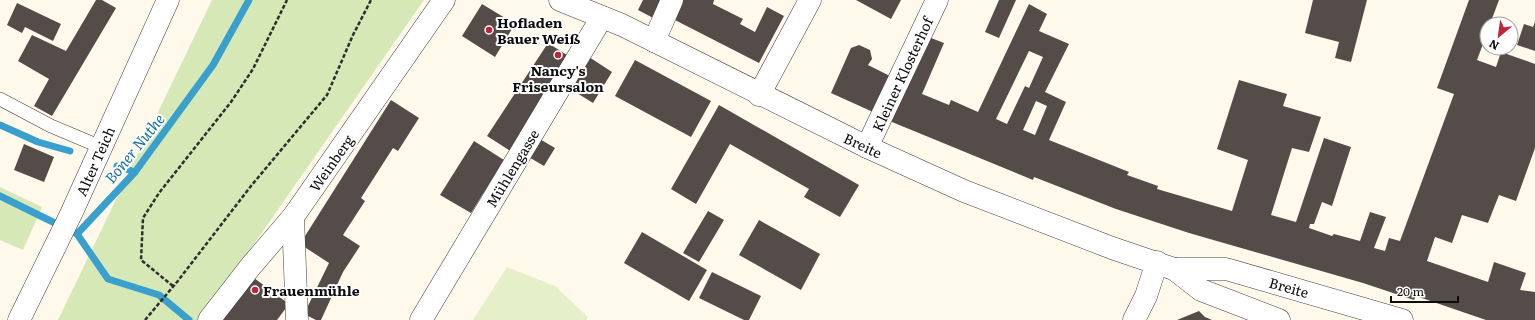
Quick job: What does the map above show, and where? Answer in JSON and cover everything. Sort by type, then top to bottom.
[{"type":"street","name":"Alter Teich","points":[[19,320],[71,214],[168,0]]},
{"type":"street","name":"Weinberg","points":[[209,320],[251,266],[293,217],[444,0]]},
{"type":"street","name":"Breite","points":[[560,0],[602,17],[654,41],[867,147],[964,191],[1112,248],[1166,266],[1226,269],[1402,320]]},
{"type":"street","points":[[654,41],[672,0]]},
{"type":"street","points":[[760,95],[810,0]]},
{"type":"street","name":"Kleiner Klosterhof","points":[[867,147],[881,120],[936,0]]},
{"type":"street","name":"Mühlengasse","points":[[421,320],[602,17]]},
{"type":"street","points":[[293,217],[297,320]]},
{"type":"street","points":[[1134,320],[1146,296],[1166,266]]},
{"type":"street","name":"Breite","points":[[1166,266],[1201,290],[1279,320]]},
{"type":"lane","points":[[0,99],[51,126],[101,147]]},
{"type":"path","points":[[173,287],[141,260],[143,218],[159,193],[231,102],[253,69],[287,0]]},
{"type":"path","points":[[145,320],[173,287],[251,186],[327,95],[353,35],[371,0]]},
{"type":"green space","points":[[212,0],[424,0],[201,320],[58,320]]},
{"type":"green space","points":[[0,187],[42,207],[23,250],[0,240]]},
{"type":"green space","points":[[507,267],[555,286],[588,317],[586,320],[473,320]]},
{"type":"building","points":[[96,0],[102,0],[116,8],[52,116],[34,106],[49,79],[18,61],[32,35],[66,51]]},
{"type":"building","points":[[643,0],[667,0],[657,20],[638,10]]},
{"type":"building","points":[[680,0],[714,0],[713,4],[743,19],[740,24],[755,32],[767,7],[784,16],[759,63],[671,18]]},
{"type":"building","points":[[856,0],[901,0],[891,19]]},
{"type":"building","points":[[999,0],[1016,0],[999,38],[985,32]]},
{"type":"building","points":[[1313,0],[1367,0],[1351,62],[1335,58],[1339,42],[1305,33]]},
{"type":"building","points":[[1469,0],[1499,0],[1493,16],[1479,16],[1479,55],[1477,60],[1496,67],[1500,56],[1512,56],[1535,64],[1535,148],[1516,201],[1499,195],[1488,223],[1462,215],[1452,243],[1435,237],[1427,261],[1488,282],[1494,262],[1526,273],[1520,290],[1535,292],[1535,320],[1486,320],[1416,296],[1414,300],[1363,283],[1189,233],[1116,209],[1034,177],[1033,180],[892,122],[890,118],[926,36],[944,43],[922,94],[949,105],[951,100],[978,112],[1029,4],[1047,14],[1039,31],[1069,44],[1045,92],[1066,102],[1049,140],[1129,172],[1127,175],[1158,186],[1157,189],[1232,211],[1248,160],[1217,149],[1239,80],[1287,94],[1283,106],[1321,117],[1309,152],[1292,148],[1271,215],[1296,222],[1324,138],[1351,147],[1332,206],[1322,202],[1314,224],[1310,224],[1309,228],[1332,236],[1334,234],[1360,241],[1370,212],[1386,217],[1374,248],[1385,251],[1389,238],[1400,241],[1454,94],[1437,88]],"holes":[[[1029,51],[1043,57],[1029,88],[1025,86],[1007,124],[996,119]],[[1036,101],[1047,106],[1035,135],[1023,130]]]},
{"type":"building","points":[[17,3],[61,24],[53,41],[25,27],[22,33],[7,25]]},
{"type":"building","name":"Hofladen Bauer Weiß","points":[[482,4],[515,24],[495,57],[462,36]]},
{"type":"building","points":[[1535,22],[1535,51],[1519,46],[1519,39],[1524,24],[1533,27]]},
{"type":"building","points":[[548,43],[573,59],[512,152],[487,136]]},
{"type":"building","points":[[859,45],[870,50],[872,59],[868,65],[890,76],[873,112],[831,93],[851,48]]},
{"type":"building","points":[[589,57],[612,72],[593,103],[569,88]]},
{"type":"building","points":[[635,60],[711,101],[691,137],[615,96]]},
{"type":"building","points":[[391,100],[419,118],[398,151],[393,148],[361,198],[365,201],[343,235],[360,246],[343,272],[321,320],[316,320],[304,314],[329,263],[300,244]]},
{"type":"building","points":[[719,105],[859,185],[840,217],[804,197],[809,189],[730,144],[696,204],[671,189]]},
{"type":"building","points":[[538,138],[555,148],[544,166],[527,156]]},
{"type":"building","points":[[474,141],[504,160],[471,213],[440,195]]},
{"type":"building","points":[[24,144],[54,157],[44,182],[14,170]]},
{"type":"building","points":[[708,211],[724,220],[699,262],[683,253]]},
{"type":"building","points":[[759,220],[820,254],[801,290],[739,255]]},
{"type":"building","points":[[642,232],[707,270],[689,301],[624,263]]},
{"type":"building","points":[[712,272],[761,296],[749,320],[744,320],[699,298]]},
{"type":"building","name":"Frauenmühle","points":[[250,275],[289,304],[277,320],[218,320]]},
{"type":"building","points":[[1199,311],[1205,317],[1212,320],[1177,320]]},
{"type":"waterway","name":"Boner Nuthe","points":[[77,234],[135,172],[213,65],[249,0]]},
{"type":"waterway","points":[[0,125],[38,142],[70,151]]},
{"type":"waterway","points":[[117,166],[135,172]]},
{"type":"waterway","name":"Boner Nuthe","points":[[0,196],[63,227]]},
{"type":"waterway","points":[[74,232],[77,234],[108,279],[159,295],[189,320]]},
{"type":"place","name":"Hofladen Bauer Weiß","points":[[489,30]]},
{"type":"place","name":"Nancy's Friseursalon","points":[[558,55]]},
{"type":"place","name":"Frauenmühle","points":[[255,290]]}]
